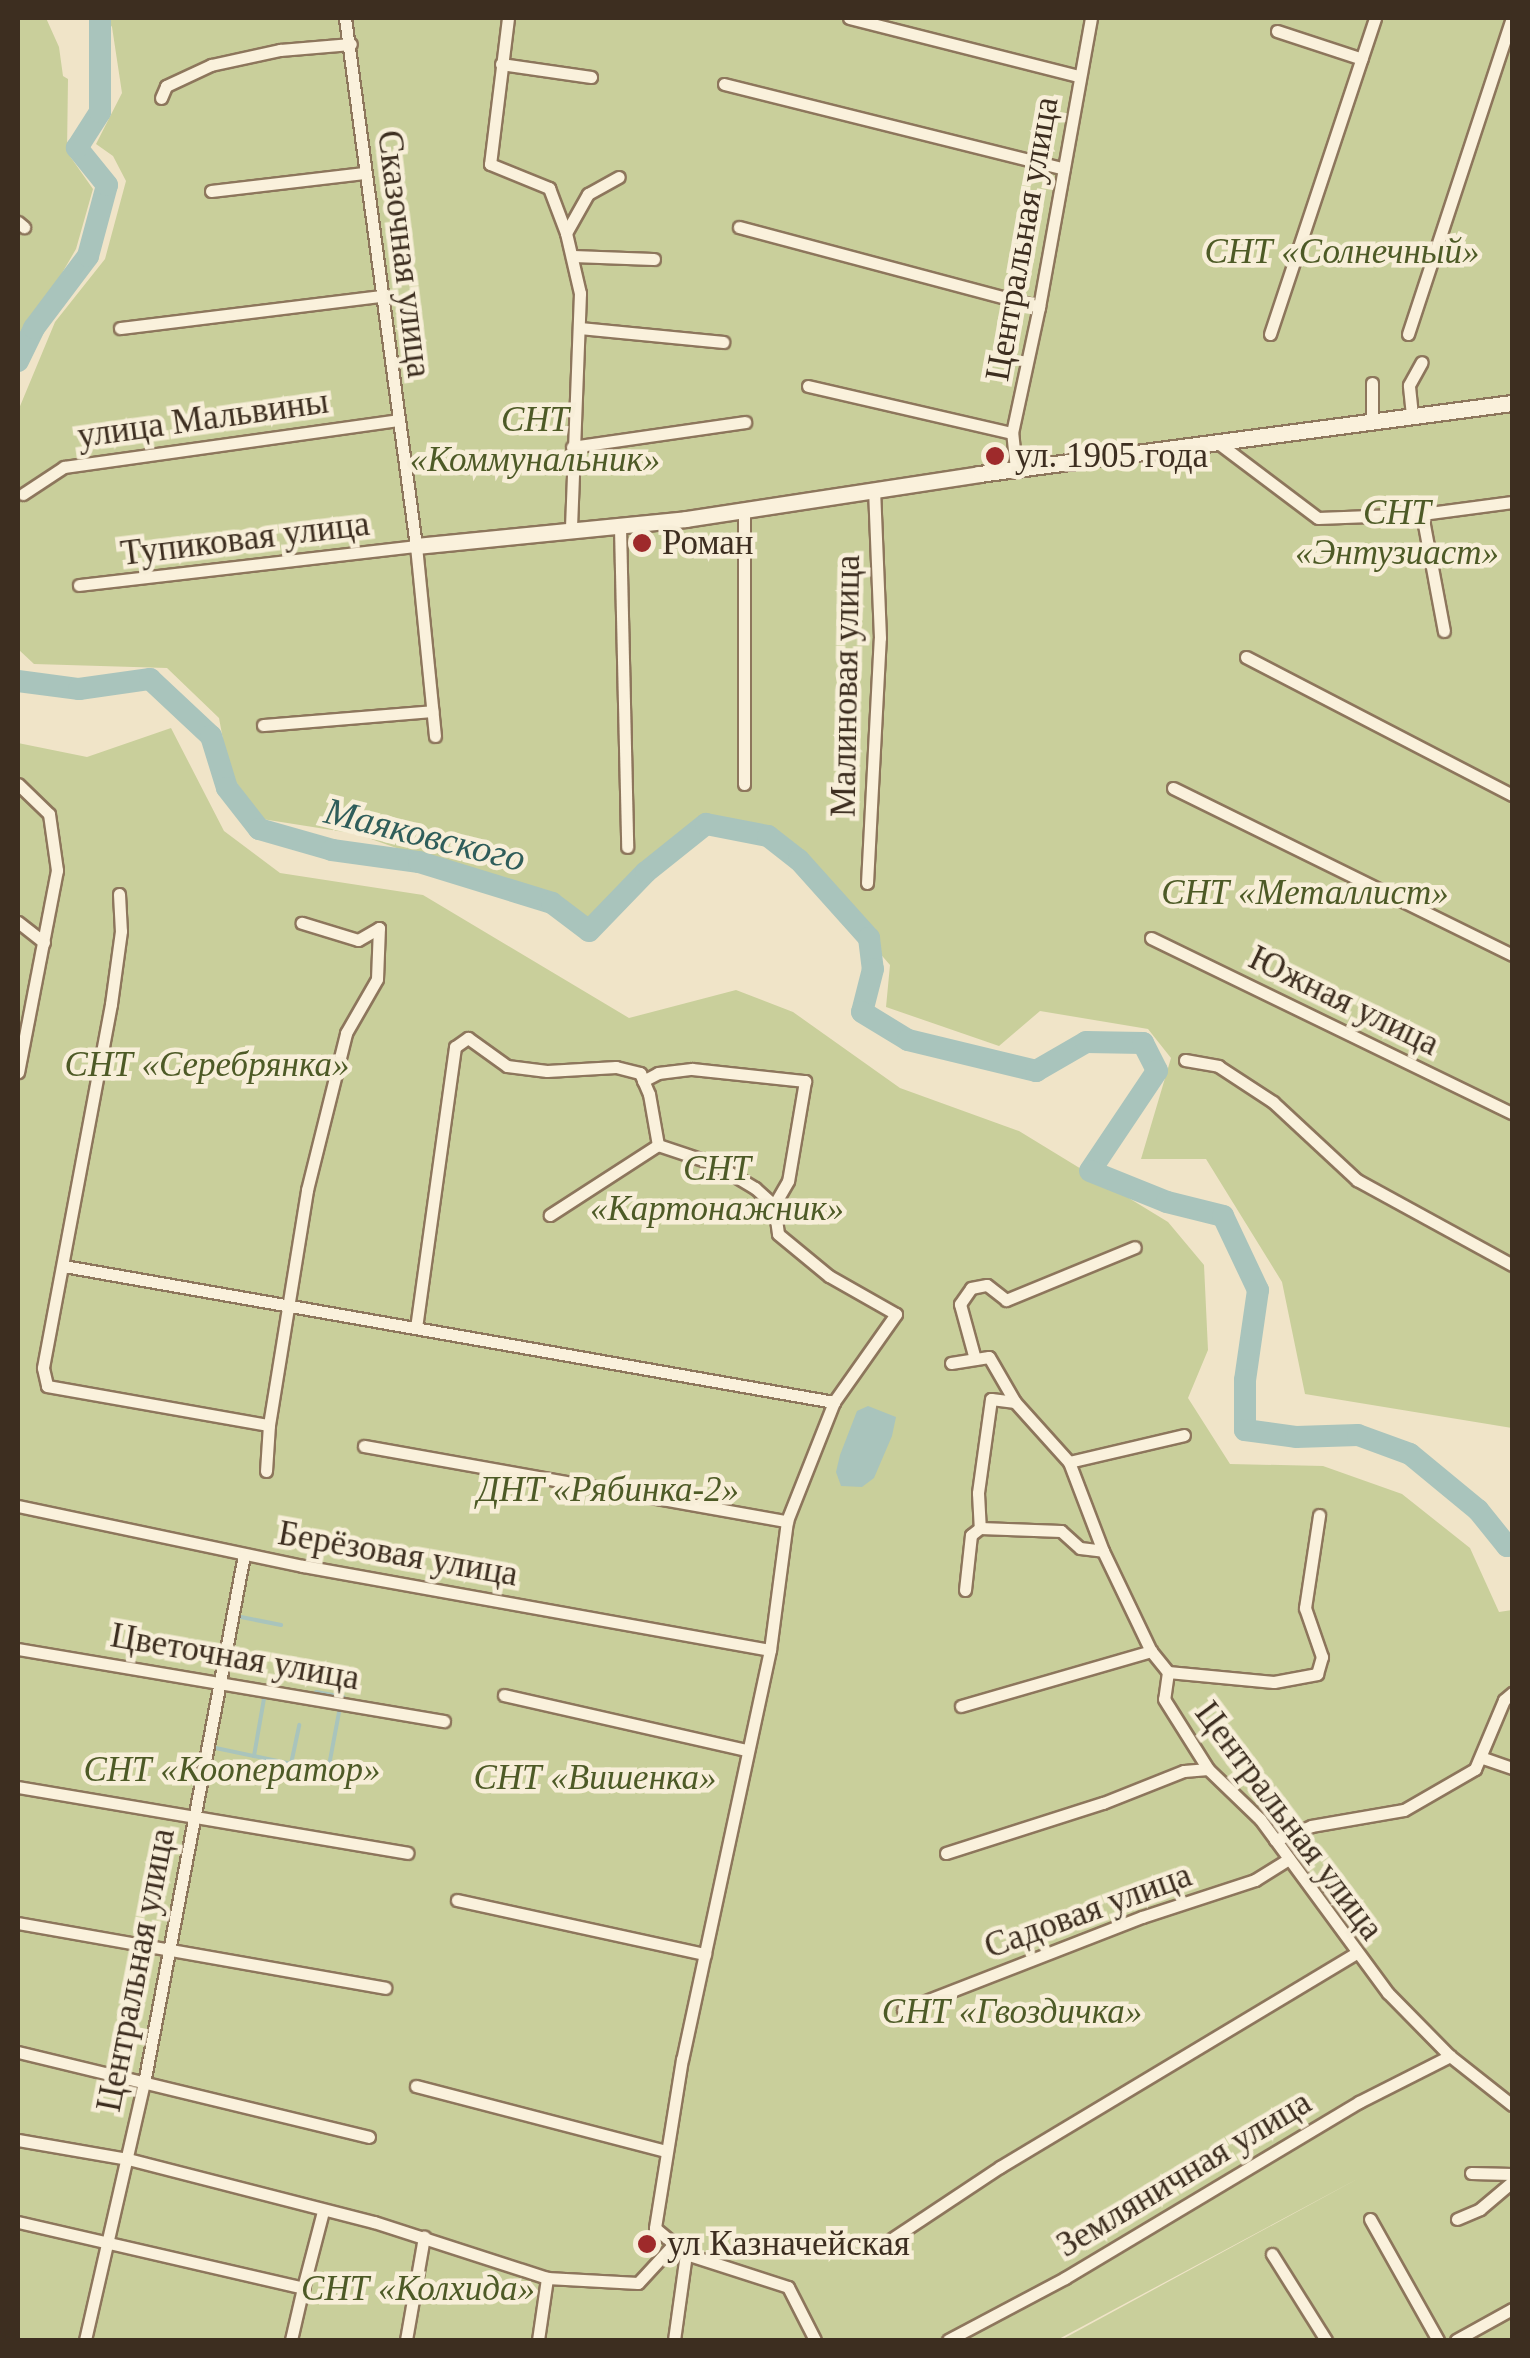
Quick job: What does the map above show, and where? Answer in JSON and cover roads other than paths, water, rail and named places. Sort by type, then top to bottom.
[{"type":"street","name":"Сказочная улица","points":[[345,18],[416,546],[435,736]]},
{"type":"street","points":[[508,18],[490,164],[550,188],[580,292],[572,530]]},
{"type":"street","points":[[849,18],[1078,76]]},
{"type":"street","name":"Центральная улица","points":[[1016,469],[1012,434],[1039,307],[1090,18]]},
{"type":"street","points":[[1270,334],[1376,18]]},
{"type":"street","points":[[1408,334],[1512,18]]},
{"type":"street","points":[[1276,32],[1362,59]]},
{"type":"street","points":[[161,98],[166,86],[211,65],[280,50],[351,44]]},
{"type":"street","points":[[501,64],[591,76]]},
{"type":"street","points":[[724,84],[1064,169]]},
{"type":"street","points":[[211,191],[364,174]]},
{"type":"street","points":[[566,233],[588,194],[619,178]]},
{"type":"street","points":[[739,228],[1039,307]]},
{"type":"street","points":[[572,256],[654,259]]},
{"type":"street","points":[[120,328],[380,296]]},
{"type":"street","points":[[580,328],[723,342]]},
{"type":"street","points":[[1412,415],[1409,385],[1422,362]]},
{"type":"street","points":[[1372,384],[1372,420]]},
{"type":"street","points":[[808,386],[1012,434]]},
{"type":"street","points":[[416,546],[620,528],[1016,469],[1221,445],[1372,420],[1512,403]]},
{"type":"street","name":"улица Мальвины","points":[[24,494],[64,467],[398,420]]},
{"type":"street","points":[[572,447],[744,422]]},
{"type":"street","points":[[1221,445],[1318,518],[1422,514],[1512,502]]},
{"type":"street","name":"Малиновая улица","points":[[867,883],[880,638],[874,490]]},
{"type":"street","points":[[744,510],[744,784]]},
{"type":"street","points":[[1422,514],[1444,631]]},
{"type":"street","points":[[620,528],[627,848]]},
{"type":"street","name":"Тупиковая улица","points":[[80,586],[416,546]]},
{"type":"street","points":[[1246,657],[1512,794]]},
{"type":"street","points":[[263,725],[432,711]]},
{"type":"street","points":[[18,784],[49,814],[57,870],[18,1072]]},
{"type":"street","points":[[1173,788],[1512,955]]},
{"type":"street","points":[[119,894],[121,931],[111,1004],[43,1368],[47,1386],[269,1425]]},
{"type":"street","points":[[18,922],[44,942]]},
{"type":"street","points":[[266,1471],[269,1425],[307,1190],[346,1033],[378,979],[378,928],[358,940],[302,923]]},
{"type":"street","name":"Южная улица","points":[[1151,938],[1512,1113]]},
{"type":"street","points":[[416,1328],[455,1048],[468,1038],[507,1066],[546,1071],[616,1067],[640,1073],[658,1145]]},
{"type":"street","points":[[1185,1060],[1218,1066],[1273,1102],[1357,1180],[1512,1266]]},
{"type":"street","points":[[643,1081],[658,1073],[692,1069],[804,1081],[788,1181],[774,1205],[778,1234],[830,1276],[896,1314],[834,1402],[786,1521],[770,1650],[664,2151],[655,2228],[686,2254],[788,2287],[813,2334],[800,2340]]},
{"type":"street","points":[[658,1145],[715,1164],[756,1188],[774,1205]]},
{"type":"street","points":[[550,1215],[658,1145]]},
{"type":"street","points":[[950,1363],[975,1359],[960,1304],[971,1288],[987,1285],[1006,1300],[1136,1247]]},
{"type":"street","points":[[64,1266],[834,1402]]},
{"type":"street","name":"Центральная улица","points":[[975,1359],[989,1357],[1015,1402],[1069,1462],[1103,1551],[1151,1650],[1168,1672],[1164,1700],[1208,1770],[1260,1819],[1355,1954],[1450,2056],[1512,2105]]},
{"type":"street","points":[[980,1528],[978,1493],[991,1399],[1015,1402]]},
{"type":"street","points":[[1069,1462],[1184,1435]]},
{"type":"street","points":[[364,1446],[786,1521]]},
{"type":"street","name":"Берёзовая улица","points":[[18,1506],[244,1555],[770,1650]]},
{"type":"street","points":[[1168,1672],[1274,1682],[1317,1674],[1322,1657],[1305,1608],[1319,1515]]},
{"type":"street","points":[[965,1590],[971,1535],[980,1528],[1061,1531],[1080,1548],[1103,1551]]},
{"type":"street","name":"Центральная улица","points":[[84,2340],[144,2083],[244,1555]]},
{"type":"street","name":"Цветочная улица","points":[[18,1649],[444,1721]]},
{"type":"street","points":[[961,1706],[1151,1650]]},
{"type":"street","points":[[1275,1840],[1311,1826],[1404,1810],[1476,1769],[1484,1758],[1504,1700],[1512,1693]]},
{"type":"street","points":[[504,1695],[747,1750]]},
{"type":"street","points":[[1484,1758],[1512,1768]]},
{"type":"street","points":[[946,1853],[1104,1803],[1184,1772],[1208,1770]]},
{"type":"street","points":[[18,1786],[407,1853]]},
{"type":"street","name":"Садовая улица","points":[[902,2010],[1142,1918],[1255,1880],[1289,1859]]},
{"type":"street","points":[[457,1900],[705,1954]]},
{"type":"street","points":[[18,1923],[384,1988]]},
{"type":"street","points":[[884,2244],[1000,2167],[1355,1954]]},
{"type":"street","points":[[18,2052],[370,2137]]},
{"type":"street","name":"Земляничная улица","points":[[948,2340],[1065,2278],[1359,2102],[1450,2056]]},
{"type":"street","points":[[416,2086],[664,2151]]},
{"type":"street","points":[[18,2140],[128,2160],[424,2238],[547,2278],[638,2282],[672,2246]]},
{"type":"street","points":[[1471,2173],[1512,2178]]},
{"type":"street","points":[[1457,2219],[1480,2209],[1512,2178]]},
{"type":"street","points":[[291,2340],[323,2211]]},
{"type":"street","points":[[1370,2219],[1438,2340]]},
{"type":"street","points":[[18,2222],[303,2288]]},
{"type":"street","points":[[406,2340],[424,2238]]},
{"type":"street","points":[[674,2340],[686,2254]]},
{"type":"street","points":[[1272,2254],[1326,2340]]},
{"type":"street","points":[[538,2340],[547,2278]]},
{"type":"street","points":[[1456,2340],[1512,2309]]},
{"type":"water","points":[[868,1406],[896,1417],[892,1436],[874,1478],[862,1487],[841,1486],[836,1472],[840,1455],[857,1411]]},
{"type":"waterway","name":"Маяковского","points":[[18,361],[34,328],[88,256],[107,185],[77,148],[100,112],[100,18]]},
{"type":"waterway","name":"Маяковского","points":[[18,681],[79,689],[150,679],[211,736],[227,788],[259,829],[332,850],[419,862],[552,903],[589,931],[646,872],[706,824],[768,836],[799,860],[869,938],[873,969],[862,1012],[908,1040],[1036,1071],[1086,1042],[1143,1043],[1157,1071],[1090,1171],[1167,1202],[1223,1216],[1258,1290],[1245,1380],[1245,1430],[1296,1437],[1358,1435],[1410,1454],[1478,1510],[1507,1546],[1512,1544]]},
{"type":"waterway","points":[[236,1616],[281,1625]]},
{"type":"waterway","points":[[316,1692],[344,1697]]},
{"type":"waterway","points":[[254,1756],[265,1693]]},
{"type":"waterway","points":[[328,1771],[340,1707]]},
{"type":"waterway","points":[[291,1764],[299,1725]]},
{"type":"waterway","points":[[211,1747],[368,1780]]},
{"type":"place","name":"ул. 1905 года","points":[[995,456]]},
{"type":"place","name":"Роман","points":[[642,543]]},
{"type":"place","name":"ул Казначейская","points":[[647,2244]]},
{"type":"park label","name":"СНТ «Солнечный»","points":[[1342,252]]},
{"type":"park label","name":"СНТ «Коммунальник»","points":[[535,440]]},
{"type":"park label","name":"СНТ «Энтузиаст»","points":[[1397,533]]},
{"type":"park label","name":"СНТ «Металлист»","points":[[1305,893]]},
{"type":"park label","name":"СНТ «Серебрянка»","points":[[207,1065]]},
{"type":"park label","name":"СНТ «Картонажник»","points":[[717,1189]]},
{"type":"park label","name":"ДНТ «Рябинка-2»","points":[[608,1490]]},
{"type":"park label","name":"СНТ «Кооператор»","points":[[232,1770]]},
{"type":"park label","name":"СНТ «Вишенка»","points":[[595,1778]]},
{"type":"park label","name":"СНТ «Гвоздичка»","points":[[1012,2012]]},
{"type":"park label","name":"СНТ «Колхида»","points":[[418,2289]]}]
